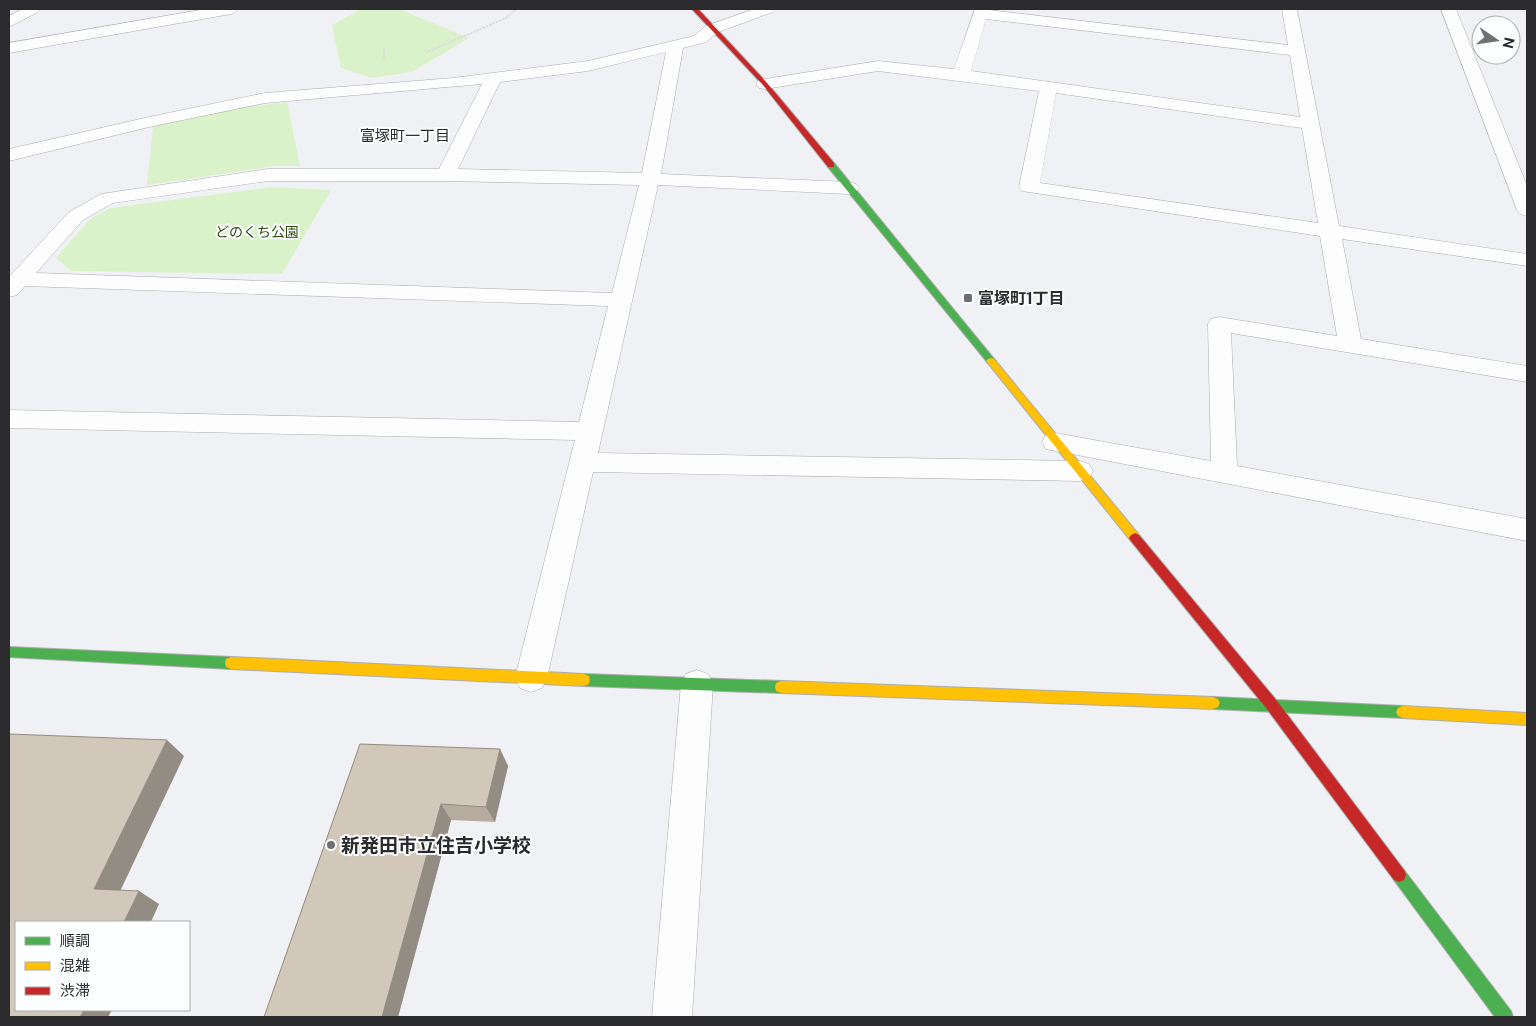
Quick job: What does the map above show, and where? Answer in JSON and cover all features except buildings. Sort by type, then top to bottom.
[{"type":"street","points":[[9,22],[33,9]]},
{"type":"street","points":[[9,48],[230,9]]},
{"type":"street","points":[[695,9],[765,84],[1055,442],[1272,705],[1505,1017]]},
{"type":"street","points":[[9,155],[29,152],[149,122],[265,98],[411,87],[588,66],[700,40],[712,29],[768,9]]},
{"type":"street","points":[[1290,9],[1350,344]]},
{"type":"street","points":[[1448,9],[1527,210]]},
{"type":"street","points":[[960,76],[981,11],[1297,51]]},
{"type":"street","points":[[531,678],[650,180],[675,45]]},
{"type":"street","points":[[765,84],[878,66],[1311,124]]},
{"type":"street","points":[[446,175],[494,78]]},
{"type":"street","points":[[1048,88],[1029,187],[1527,260]]},
{"type":"street","points":[[14,285],[76,216],[108,198],[268,175],[446,175],[650,180],[849,188]]},
{"type":"street","points":[[14,285],[621,300]]},
{"type":"street","points":[[1224,472],[1219,324],[1527,374]]},
{"type":"street","points":[[9,419],[590,431]]},
{"type":"street","points":[[1055,442],[1527,530]]},
{"type":"street","points":[[582,462],[1080,471]]},
{"type":"street","points":[[9,652],[531,678],[1272,705],[1527,719]]},
{"type":"street","points":[[672,1017],[697,684]]},
{"type":"path","points":[[411,87],[409,67],[426,53],[506,18],[516,9]]},
{"type":"green space","points":[[361,9],[399,9],[469,38],[412,72],[372,78],[341,68],[332,25]]},
{"type":"green space","points":[[287,102],[300,166],[274,166],[147,185],[153,127],[232,109]]},
{"type":"green space","name":"どのくち公園","points":[[273,187],[331,190],[282,274],[71,271],[56,258],[89,220],[110,208]]},
{"type":"traffic: fast","points":[[831,165],[991,361]]},
{"type":"traffic: fast","points":[[9,652],[231,663]]},
{"type":"traffic: fast","points":[[584,680],[781,687]]},
{"type":"traffic: fast","points":[[1213,703],[1403,712]]},
{"type":"traffic: fast","points":[[1399,875],[1505,1017]]},
{"type":"traffic: slow","points":[[991,361],[1135,538]]},
{"type":"traffic: slow","points":[[231,663],[584,680]]},
{"type":"traffic: slow","points":[[781,687],[1213,703]]},
{"type":"traffic: slow","points":[[1403,712],[1527,719]]},
{"type":"traffic: jam","points":[[695,9],[765,84],[831,165]]},
{"type":"traffic: jam","points":[[1135,538],[1272,705],[1399,875]]},
{"type":"place","name":"富塚町1丁目","points":[[968,298]]},
{"type":"place","name":"新発田市立住吉小学校","points":[[331,845]]},
{"type":"district","name":"富塚町一丁目","points":[[405,136]]}]
